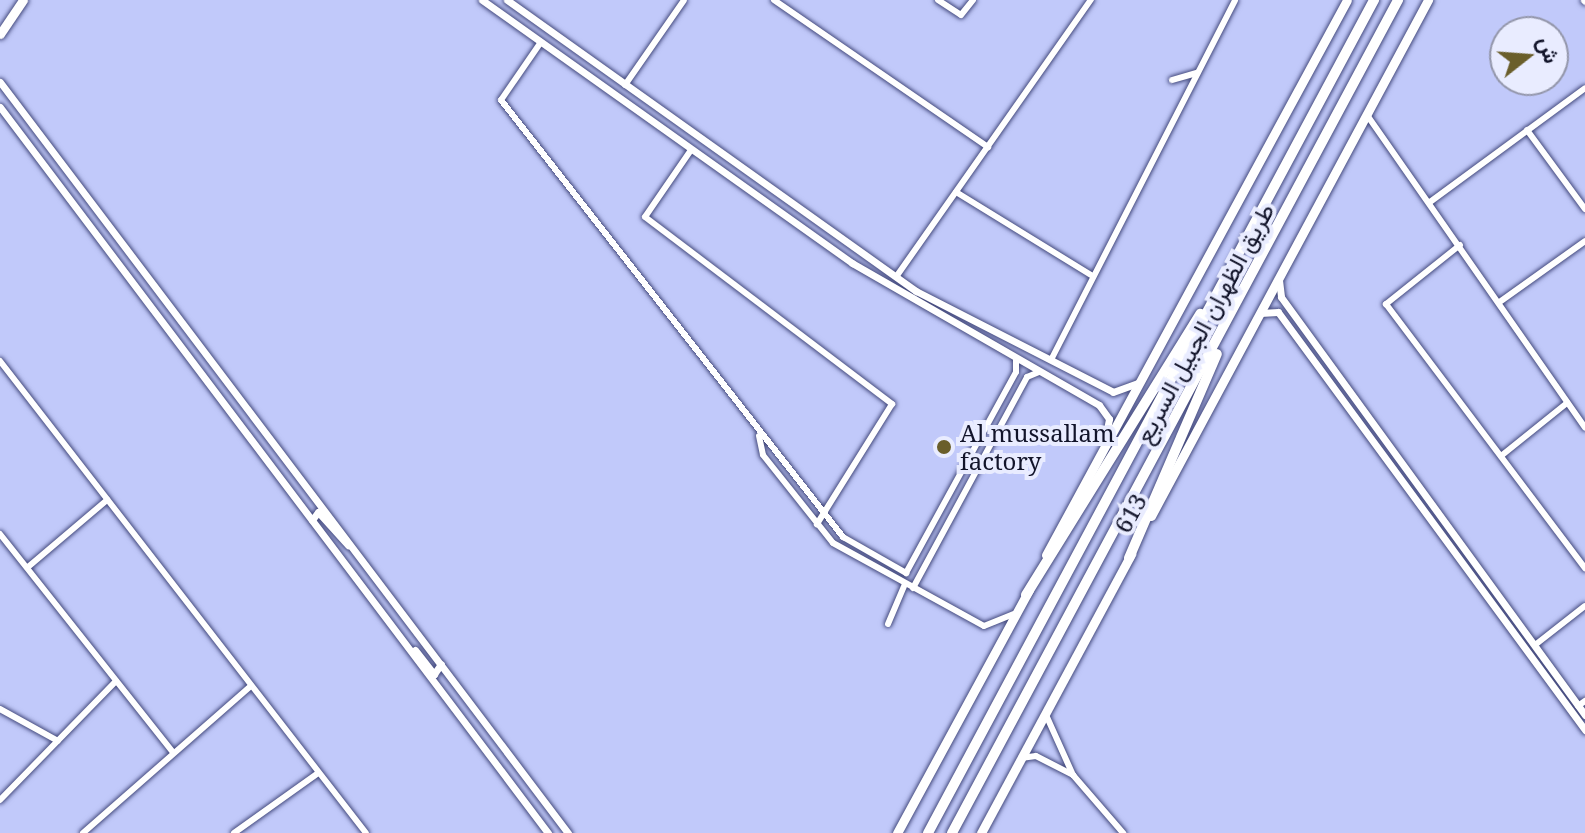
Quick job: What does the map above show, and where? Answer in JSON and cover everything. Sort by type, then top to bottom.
[{"type":"highway","name":"طريق الظهران الجبيل السريع","points":[[928,833],[1374,0]]},
{"type":"highway","name":"طريق الظهران الجبيل السريع","points":[[952,833],[1397,3]]},
{"type":"highway","points":[[1026,595],[1262,209]]},
{"type":"highway","points":[[1129,558],[1251,276]]},
{"type":"main road","points":[[1,31],[23,0]]},
{"type":"main road","points":[[897,833],[1347,0]]},
{"type":"main road","name":"613","points":[[981,833],[1047,704],[1129,558],[1428,0]]},
{"type":"street","points":[[482,0],[852,263],[1106,412],[1103,447]]},
{"type":"street","points":[[507,0],[896,277],[1113,392],[1143,378]]},
{"type":"street","points":[[774,0],[988,147]]},
{"type":"street","points":[[938,0],[961,15],[973,0]]},
{"type":"street","points":[[896,277],[1091,0]]},
{"type":"street","points":[[1051,360],[1091,275],[1235,0]]},
{"type":"street","points":[[625,85],[681,1]]},
{"type":"street","points":[[541,42],[501,100],[759,436],[843,537],[906,573]]},
{"type":"street","points":[[1172,80],[1197,73]]},
{"type":"street","points":[[0,82],[568,833]]},
{"type":"street","points":[[1430,202],[1585,88]]},
{"type":"street","points":[[0,107],[548,833]]},
{"type":"street","points":[[1367,115],[1501,301],[1585,427]]},
{"type":"street","points":[[1527,130],[1585,209]]},
{"type":"street","points":[[691,150],[645,217],[892,404],[860,465],[822,512],[817,524]]},
{"type":"street","points":[[956,192],[1091,275]]},
{"type":"street","points":[[1501,301],[1585,241]]},
{"type":"street","points":[[1460,245],[1386,304],[1585,568]]},
{"type":"street","points":[[1279,276],[1281,297],[1535,645],[1582,703],[1585,715]]},
{"type":"street","points":[[1258,314],[1278,312],[1585,730]]},
{"type":"street","points":[[907,584],[906,573],[989,421],[1016,359]]},
{"type":"street","points":[[0,361],[366,833]]},
{"type":"street","points":[[888,624],[907,584],[1027,377],[1039,372]]},
{"type":"street","points":[[1501,456],[1567,403]]},
{"type":"street","points":[[989,421],[992,441]]},
{"type":"street","points":[[759,436],[763,455],[833,543],[984,626],[1014,614]]},
{"type":"street","points":[[28,567],[107,500]]},
{"type":"street","points":[[314,522],[318,512],[353,548]]},
{"type":"street","points":[[2,540],[28,567],[172,751]]},
{"type":"street","points":[[1535,645],[1585,606]]},
{"type":"street","points":[[399,635],[434,674],[441,664]]},
{"type":"street","points":[[0,800],[116,681]]},
{"type":"street","points":[[83,833],[172,751],[251,686]]},
{"type":"street","points":[[1047,704],[1047,727],[1073,775],[1123,833]]},
{"type":"street","points":[[0,709],[58,741]]},
{"type":"street","points":[[1014,767],[1036,756],[1073,775]]},
{"type":"street","points":[[235,833],[318,773]]},
{"type":"place","name":"Al mussallam factory","points":[[944,447]]}]
